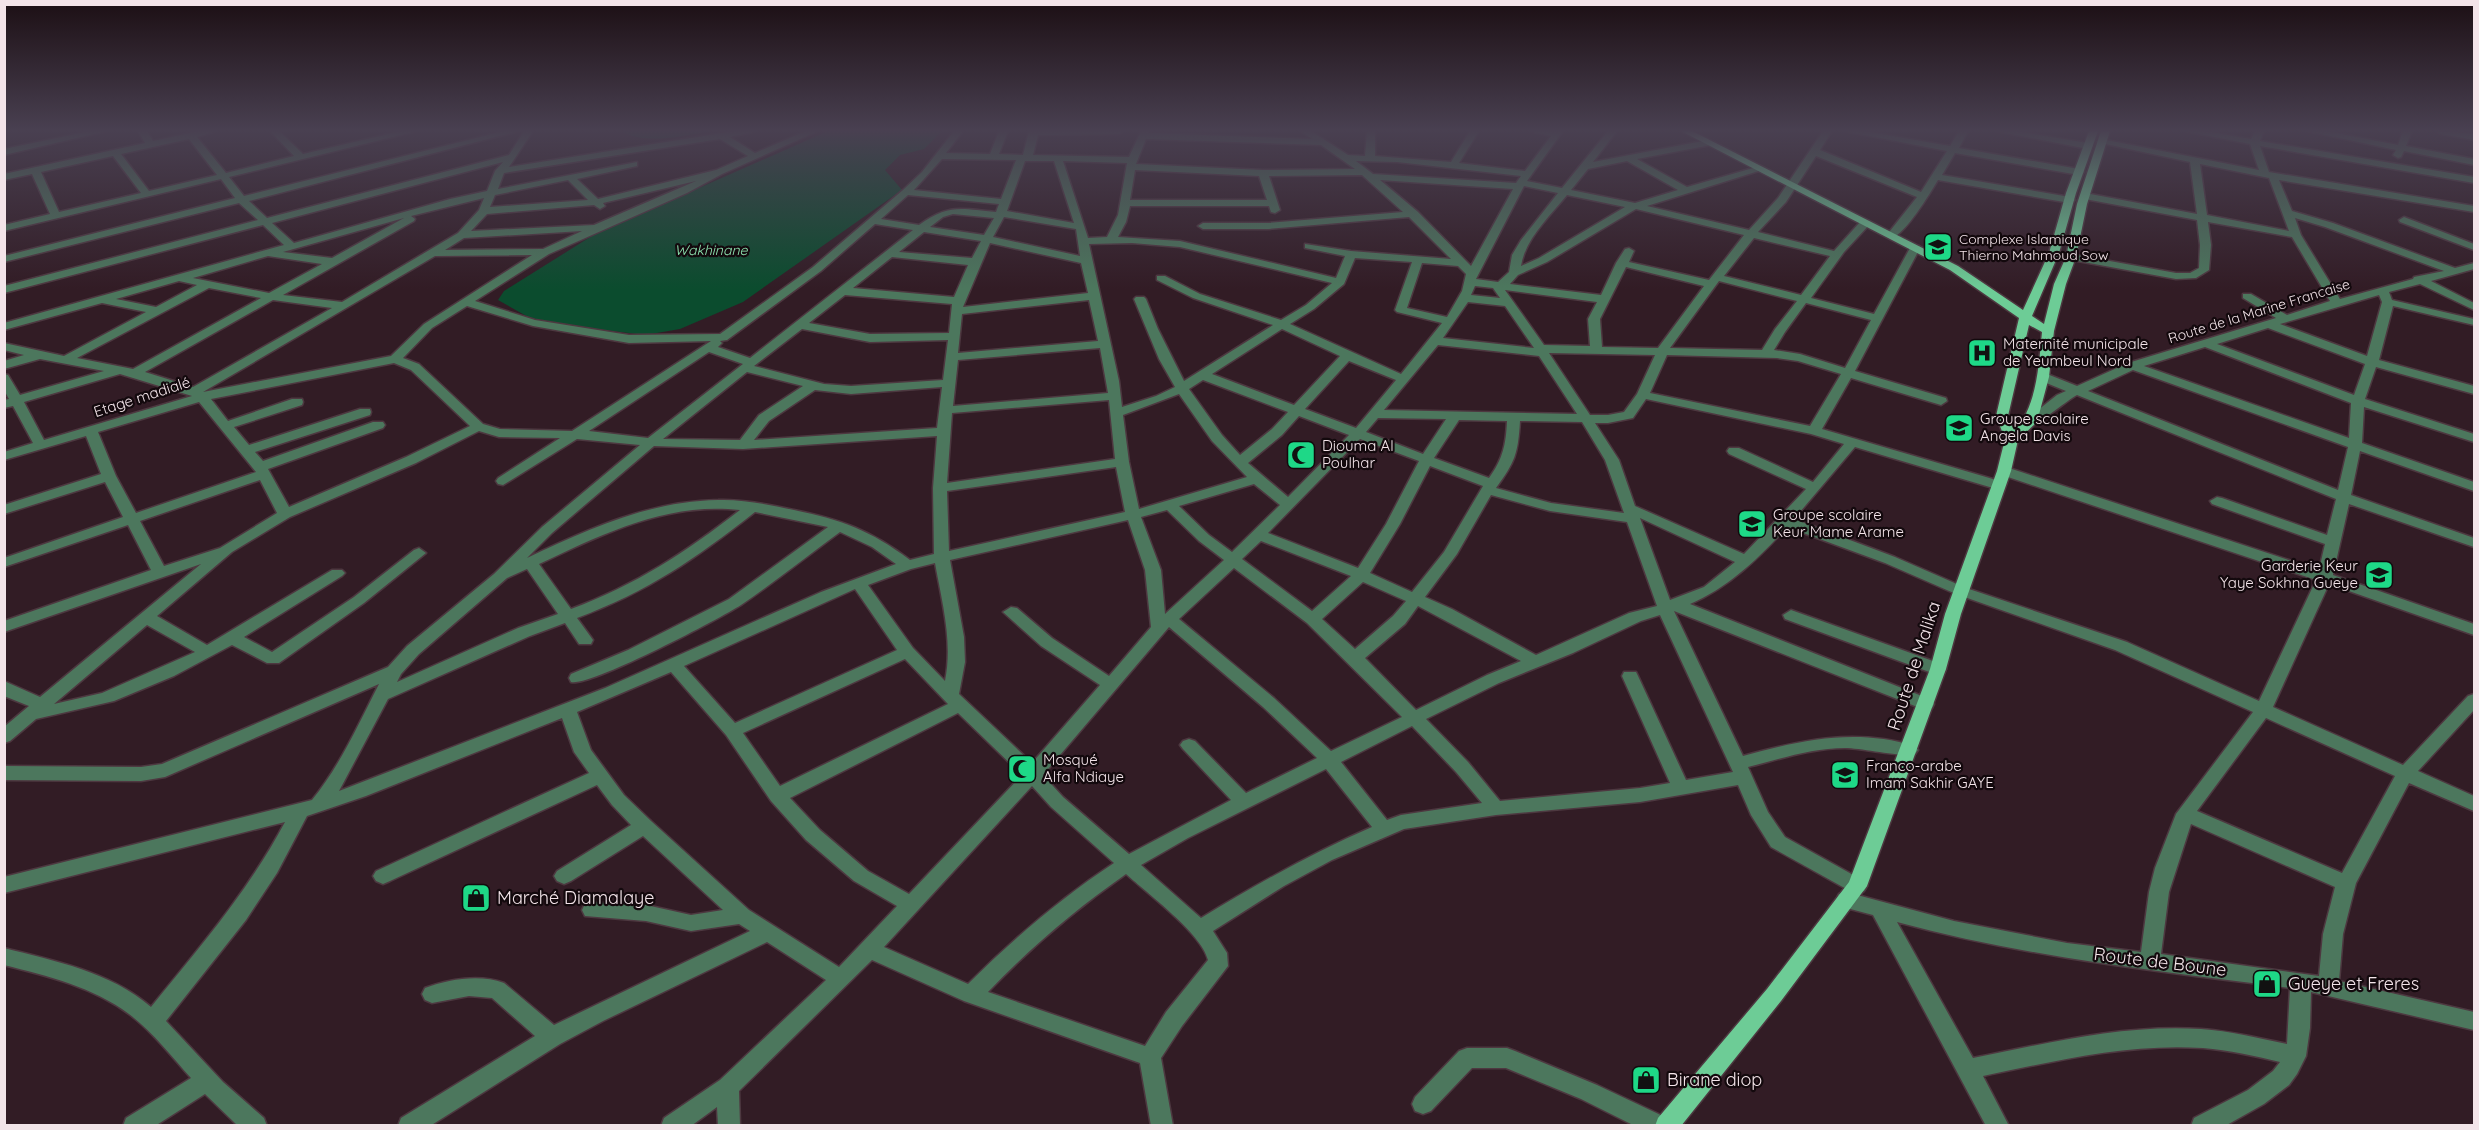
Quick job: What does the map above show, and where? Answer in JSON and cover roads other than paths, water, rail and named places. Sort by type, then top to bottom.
[{"type":"main road","points":[[2075,184],[2054,253],[2025,319],[2002,416],[2012,439],[2030,422],[2043,377],[2048,331],[2060,284],[2071,257],[2089,184]]},
{"type":"main road","points":[[1791,185],[1973,279],[2025,319],[2048,331]]},
{"type":"main road","name":"Route de Malika","points":[[1666,1125],[1774,995],[1852,893],[1910,750],[1938,669],[1960,591],[2001,478],[2012,439]]},
{"type":"street","points":[[42,184],[56,216]]},
{"type":"street","points":[[139,184],[147,195]]},
{"type":"street","points":[[4,228],[195,184]]},
{"type":"street","points":[[229,184],[242,200],[291,246]]},
{"type":"street","points":[[4,259],[306,184]]},
{"type":"street","points":[[4,290],[411,184]]},
{"type":"street","points":[[198,394],[462,235],[484,211],[495,184]]},
{"type":"street","points":[[4,327],[432,207],[536,184]]},
{"type":"street","points":[[577,184],[613,220]]},
{"type":"street","points":[[484,211],[597,202],[671,184]]},
{"type":"street","points":[[395,359],[429,326],[545,252],[697,184]]},
{"type":"street","points":[[503,481],[708,348],[817,269],[914,184]]},
{"type":"street","points":[[955,701],[956,637],[942,558],[940,488],[954,336],[958,306],[975,262],[1013,184]]},
{"type":"street","points":[[1067,184],[1082,227],[1086,261],[1113,381],[1122,462],[1133,515],[1153,570],[1164,623],[1279,711],[1328,759],[1383,828]]},
{"type":"street","points":[[1110,241],[1125,216],[1129,184]]},
{"type":"street","points":[[1266,184],[1271,203],[1283,225]]},
{"type":"street","points":[[1378,184],[1414,214],[1462,263],[1471,278],[1499,286],[1603,299]]},
{"type":"street","points":[[672,1125],[728,1087],[870,950],[1033,774],[1164,623],[1232,561],[1357,435],[1435,341],[1464,298],[1471,278],[1521,184]]},
{"type":"street","points":[[1534,184],[1835,254]]},
{"type":"street","points":[[1514,273],[1517,255],[1526,240],[1573,184]]},
{"type":"street","points":[[1674,184],[1685,190]]},
{"type":"street","points":[[1499,286],[1514,273],[1543,260],[1635,206],[1707,184]]},
{"type":"street","points":[[1893,184],[1923,196]]},
{"type":"street","points":[[1891,236],[1932,184]]},
{"type":"street","points":[[1976,184],[2070,200]]},
{"type":"street","points":[[2071,257],[2176,276],[2192,276],[2205,268],[2205,234],[2195,184]]},
{"type":"street","points":[[2273,184],[2296,234],[2337,303]]},
{"type":"street","points":[[2322,184],[2475,209]]},
{"type":"street","points":[[1374,414],[1587,419],[1628,415],[1643,395],[1663,350],[1713,281],[1766,215],[1782,200],[1791,185]]},
{"type":"street","points":[[906,192],[1082,227]]},
{"type":"street","points":[[2085,196],[2296,234]]},
{"type":"street","points":[[1126,203],[1271,203]]},
{"type":"street","points":[[135,373],[432,207]]},
{"type":"street","points":[[153,1021],[239,914],[309,808],[345,765],[394,671],[431,633],[499,577],[547,530],[651,442],[939,215],[948,211],[1002,210]]},
{"type":"street","points":[[2287,213],[2329,225],[2454,271]]},
{"type":"street","points":[[1203,226],[1283,225],[1414,214]]},
{"type":"street","points":[[2404,220],[2475,247]]},
{"type":"street","points":[[872,221],[987,239],[1086,261]]},
{"type":"street","points":[[1767,353],[1779,329],[1803,300],[1835,254],[1865,223]]},
{"type":"street","points":[[462,235],[598,227]]},
{"type":"street","points":[[1084,241],[1158,241],[1194,246],[1340,282]]},
{"type":"street","points":[[1309,246],[1352,254],[1462,263]]},
{"type":"street","points":[[1814,431],[1915,248]]},
{"type":"street","points":[[1596,349],[1593,327],[1603,299],[1629,251]]},
{"type":"street","points":[[435,253],[545,252]]},
{"type":"street","points":[[265,253],[334,262]]},
{"type":"street","points":[[890,254],[975,262]]},
{"type":"street","points":[[1115,414],[1160,399],[1180,389],[1310,307],[1340,282],[1352,254]]},
{"type":"street","points":[[1418,260],[1401,310],[1449,321]]},
{"type":"street","points":[[1621,263],[1803,300],[1876,318]]},
{"type":"street","name":"Route de la Marine Francaise","points":[[2030,422],[2061,398],[2132,366],[2418,279],[2475,266]]},
{"type":"street","points":[[176,278],[272,297],[344,306]]},
{"type":"street","points":[[1161,278],[1194,295],[1334,346],[1348,355],[1403,379]]},
{"type":"street","points":[[2418,279],[2475,307]]},
{"type":"street","points":[[65,360],[206,285]]},
{"type":"street","name":"Route de Boune","points":[[1499,286],[1612,460],[1630,513],[1671,606],[1689,666],[1741,770],[1760,815],[1778,842],[1880,910],[2005,939],[2150,962],[2301,981],[2475,1021]]},
{"type":"street","points":[[2150,962],[2161,884],[2185,814],[2264,710],[2325,577],[2355,446],[2358,401],[2372,362],[2388,302],[2382,290]]},
{"type":"street","points":[[843,291],[958,306],[1095,296]]},
{"type":"street","points":[[2247,296],[2285,318]]},
{"type":"street","points":[[1464,298],[1510,303]]},
{"type":"street","points":[[101,299],[157,311]]},
{"type":"street","points":[[1140,299],[1158,348],[1180,389],[1239,463],[1287,504]]},
{"type":"street","points":[[466,302],[533,323],[629,339],[723,337]]},
{"type":"street","points":[[2388,302],[2475,322]]},
{"type":"street","points":[[2268,324],[2372,362],[2475,390]]},
{"type":"street","points":[[799,326],[870,338],[954,336]]},
{"type":"street","points":[[1435,341],[1486,348],[1541,351],[1596,349],[1767,353],[1800,358],[1941,401]]},
{"type":"street","points":[[2205,343],[2358,401],[2475,438]]},
{"type":"street","points":[[952,357],[1104,344]]},
{"type":"street","name":"Etage madialé","points":[[4,346],[135,373],[198,394]]},
{"type":"street","points":[[708,348],[749,365],[812,386],[851,390],[950,383]]},
{"type":"street","points":[[4,365],[39,355]]},
{"type":"street","points":[[1239,463],[1262,445],[1296,412],[1348,355]]},
{"type":"street","points":[[198,394],[395,359],[415,367],[478,427],[499,433],[576,434],[651,442],[742,445],[944,432]]},
{"type":"street","points":[[2132,366],[2475,487]]},
{"type":"street","points":[[10,402],[119,370]]},
{"type":"street","points":[[1202,375],[1357,435],[1427,458],[1489,487],[1550,507],[1630,513],[1746,561]]},
{"type":"street","points":[[2043,377],[2343,497],[2475,543]]},
{"type":"street","points":[[4,378],[10,402],[41,446]]},
{"type":"street","points":[[742,445],[764,418],[812,386]]},
{"type":"street","points":[[198,394],[214,409],[261,470],[285,514]]},
{"type":"street","name":"Etage madialé","points":[[4,456],[91,431],[198,394]]},
{"type":"street","points":[[1643,395],[1814,431],[2001,478],[2325,577],[2475,630]]},
{"type":"street","points":[[947,410],[1114,396]]},
{"type":"street","points":[[225,426],[297,402]]},
{"type":"street","points":[[245,451],[365,412]]},
{"type":"street","points":[[1312,619],[1361,575],[1393,524],[1427,458],[1454,417]]},
{"type":"street","points":[[1355,658],[1385,634],[1416,600],[1450,554],[1509,457],[1514,417]]},
{"type":"street","points":[[4,563],[132,518],[378,425]]},
{"type":"street","points":[[4,737],[227,549],[285,514],[411,460],[478,427]]},
{"type":"street","points":[[91,431],[109,476],[159,572]]},
{"type":"street","points":[[971,995],[1043,926],[1087,891],[1127,864],[1242,801],[1493,679],[1635,617],[1671,606],[1709,590],[1746,561],[1785,521],[1852,442]]},
{"type":"street","points":[[1734,451],[1815,488]]},
{"type":"street","points":[[940,488],[1122,462]]},
{"type":"street","points":[[4,510],[109,476]]},
{"type":"street","points":[[4,885],[309,808],[403,775],[674,665],[858,582],[907,565],[1133,515],[1255,479]]},
{"type":"street","points":[[2217,501],[2333,542]]},
{"type":"street","points":[[499,577],[624,521],[647,514],[718,504],[753,507],[840,525],[884,548],[907,565]]},
{"type":"street","points":[[1169,504],[1232,561],[1312,619],[1355,658],[1462,766],[1496,807]]},
{"type":"street","points":[[383,695],[568,614],[622,594],[666,571],[721,534],[753,507]]},
{"type":"street","points":[[1785,521],[1890,560],[1960,591],[2082,630],[2475,804]]},
{"type":"street","points":[[577,678],[634,654],[734,602],[840,525]]},
{"type":"street","points":[[1257,534],[1361,575],[1469,624],[1535,662]]},
{"type":"street","points":[[4,627],[227,549]]},
{"type":"street","points":[[232,638],[273,659],[359,600],[419,553]]},
{"type":"street","points":[[530,562],[585,639]]},
{"type":"street","points":[[4,687],[37,710],[74,706],[130,688],[171,670],[232,638],[337,573]]},
{"type":"street","points":[[858,582],[907,652],[955,701],[1033,774],[1057,802],[1200,929],[1219,956],[1218,966],[1174,1019],[1150,1057],[1162,1125]]},
{"type":"street","points":[[1671,606],[1926,704]]},
{"type":"street","points":[[1011,612],[1032,633],[1056,651],[1110,684]]},
{"type":"street","points":[[1791,615],[1938,669]]},
{"type":"street","points":[[146,616],[206,651]]},
{"type":"street","points":[[732,731],[907,652]]},
{"type":"street","points":[[674,665],[732,731],[777,796],[813,835],[843,862],[881,889],[912,904]]},
{"type":"street","points":[[4,773],[141,774],[165,770],[394,671]]},
{"type":"street","points":[[1630,676],[1681,788]]},
{"type":"street","points":[[2328,987],[2333,934],[2346,883],[2405,774],[2475,700]]},
{"type":"street","points":[[777,796],[955,701]]},
{"type":"street","points":[[567,709],[583,752],[618,800],[644,826],[742,916],[841,979]]},
{"type":"street","points":[[1200,929],[1277,881],[1383,828],[1419,818],[1496,807],[1613,798],[1681,788],[1828,742],[1864,741],[1910,750]]},
{"type":"street","points":[[1189,745],[1242,801]]},
{"type":"street","points":[[383,876],[600,776]]},
{"type":"street","points":[[2185,814],[2346,883]]},
{"type":"street","points":[[564,876],[644,826]]},
{"type":"street","points":[[592,910],[646,913],[691,922],[742,916]]},
{"type":"street","points":[[1880,910],[1998,1125]]},
{"type":"street","points":[[408,1125],[552,1037],[638,993],[766,933]]},
{"type":"street","points":[[870,950],[971,995],[1150,1057]]},
{"type":"street","points":[[4,956],[96,983],[121,996],[153,1021],[233,1107],[256,1125]]},
{"type":"street","points":[[2202,1125],[2265,1091],[2284,1076],[2295,1056],[2301,981]]},
{"type":"street","points":[[432,994],[469,987],[496,989],[552,1037]]},
{"type":"street","points":[[1969,1069],[2088,1046],[2142,1039],[2188,1038],[2224,1041],[2295,1056]]},
{"type":"street","points":[[1423,1104],[1467,1058],[1507,1058],[1589,1092],[1659,1125]]},
{"type":"street","points":[[134,1125],[207,1080]]},
{"type":"street","points":[[728,1087],[729,1125]]},
{"type":"water","name":"Wakhinane","points":[[709,184],[897,184],[902,190],[743,302],[680,329],[645,335],[588,328],[530,318],[498,300],[504,291],[595,234]]},
{"type":"place","name":"Complexe Islamique Thierno Mahmoud Sow","points":[[1938,247]]},
{"type":"place","name":"Maternité municipale de Yeumbeul Nord","points":[[1982,353]]},
{"type":"place","name":"Groupe scolaire Angela Davis","points":[[1959,428]]},
{"type":"place","name":"Diouma Al Poulhar","points":[[1301,455]]},
{"type":"place","name":"Groupe scolaire Keur Mame Arame","points":[[1752,524]]},
{"type":"place","name":"Garderie Keur Yaye Sokhna Gueye","points":[[2379,575]]},
{"type":"place","name":"Mosqué Alfa Ndiaye","points":[[1022,769]]},
{"type":"place","name":"Franco-arabe Imam Sakhir GAYE","points":[[1845,775]]},
{"type":"place","name":"Marché Diamalaye","points":[[476,898]]},
{"type":"place","name":"Gueye et Freres","points":[[2267,984]]},
{"type":"place","name":"Birane diop","points":[[1646,1080]]}]
